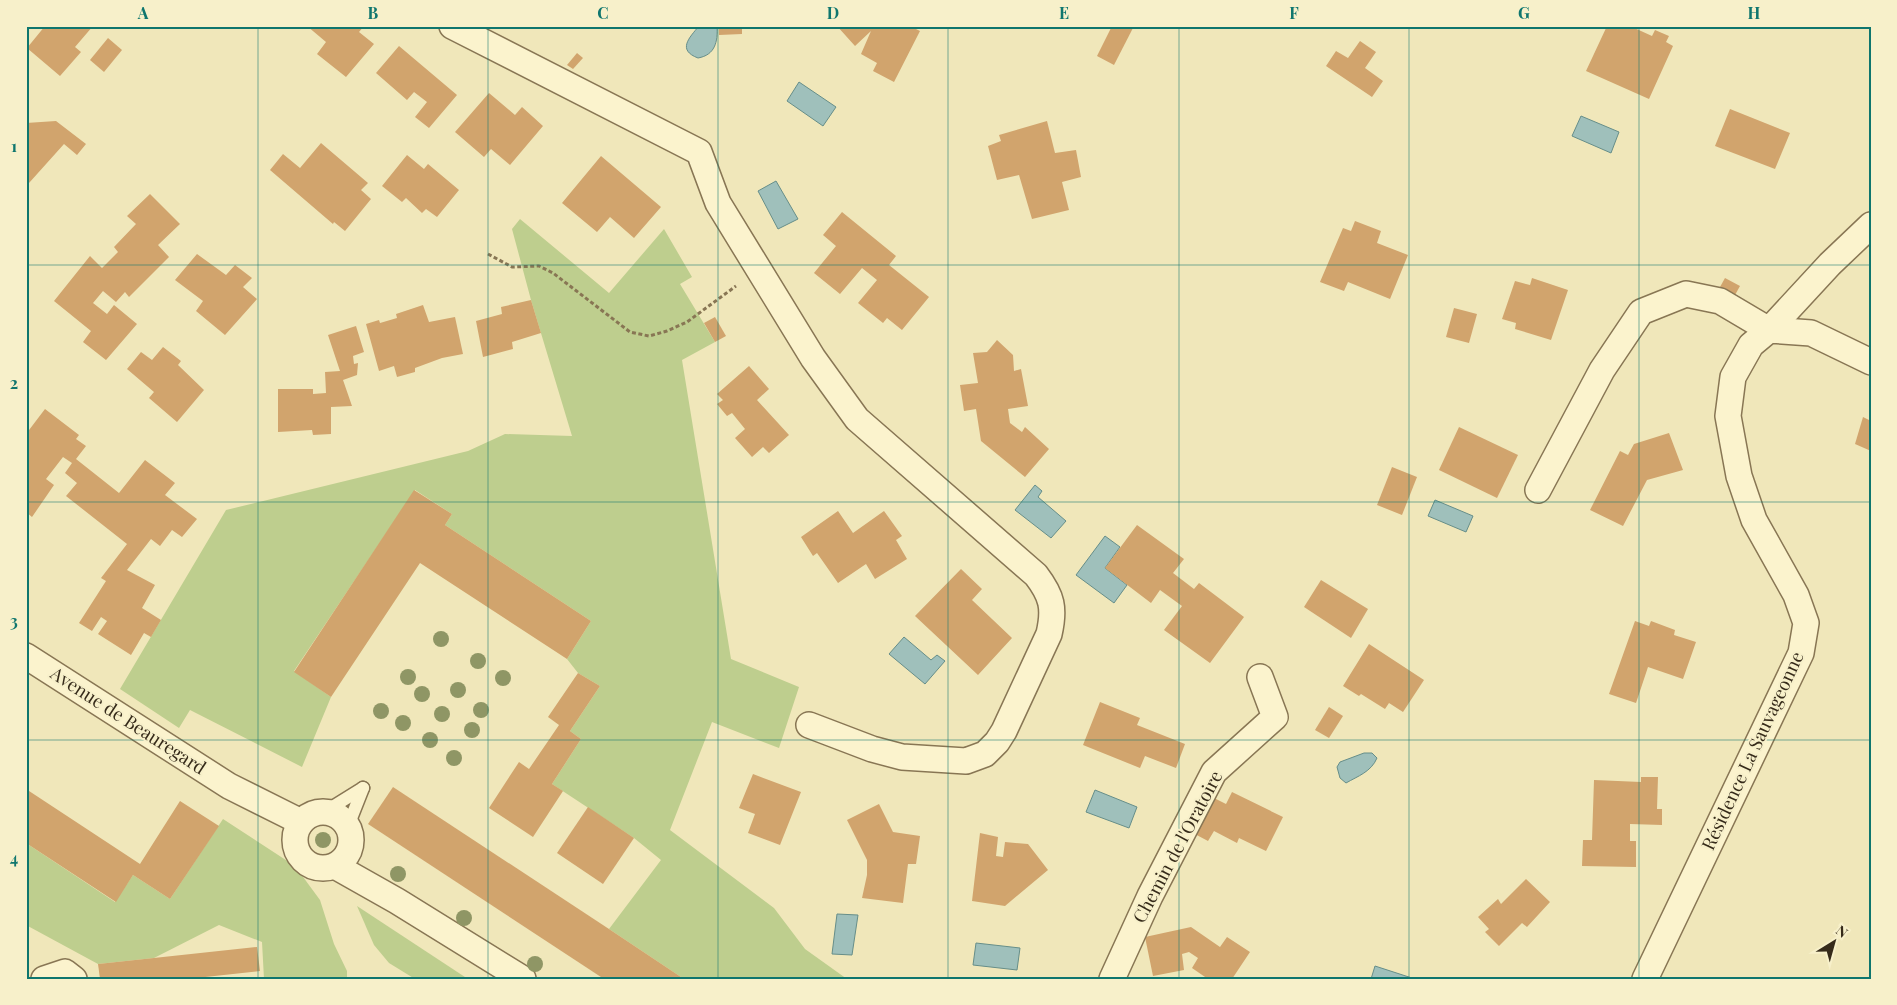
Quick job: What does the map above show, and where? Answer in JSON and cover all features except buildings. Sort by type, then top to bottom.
[{"type":"street","points":[[452,26],[699,152],[718,203],[813,358],[857,419],[1036,575],[1047,589],[1052,604],[1049,634],[1004,731],[997,742],[985,754],[966,761],[902,757],[872,749],[809,725]]},
{"type":"street","name":"Résidence La Sauvageonne","points":[[1645,979],[1801,653],[1806,623],[1796,595],[1754,520],[1739,476],[1728,416],[1732,377],[1751,345],[1769,330],[1830,264],[1871,225]]},
{"type":"street","points":[[1538,490],[1602,370],[1641,312],[1686,294],[1720,301],[1769,330],[1811,333],[1871,362]]},
{"type":"street","name":"Avenue de Beauregard","points":[[26,656],[229,786],[301,822]]},
{"type":"street","name":"Chemin de l'Oratoire","points":[[1112,979],[1150,896],[1214,772],[1275,717],[1260,678]]},
{"type":"street","name":"Avenue de Beauregard","points":[[229,786],[296,849]]},
{"type":"street","points":[[345,847],[316,868],[308,864],[296,849],[296,830],[301,822],[316,812],[326,811],[343,819],[345,847],[397,901],[497,969],[523,979]]},
{"type":"street","points":[[44,979],[65,972],[74,979]]},
{"type":"lane","points":[[326,811],[363,788],[345,847]]},
{"type":"path","points":[[488,254],[512,267],[539,266],[553,273],[630,332],[650,336],[687,322],[759,270]]},
{"type":"green space","points":[[520,219],[609,293],[664,229],[692,277],[680,284],[715,342],[682,360],[731,659],[799,687],[779,748],[712,722],[670,830],[774,908],[805,949],[847,979],[684,979],[609,929],[661,860],[634,838],[552,784],[581,739],[570,731],[600,686],[578,673],[567,659],[591,621],[445,525],[452,514],[415,490],[294,671],[331,697],[302,767],[190,710],[179,728],[120,689],[226,510],[468,451],[505,434],[572,436],[531,300],[512,229]]},
{"type":"green space","points":[[223,819],[295,866],[320,900],[334,944],[347,971],[347,979],[264,979],[262,942],[219,925],[154,958],[98,964],[26,925],[26,843],[115,902],[133,875],[170,899]]},
{"type":"green space","points":[[357,906],[468,979],[415,979],[389,963],[374,945]]},
{"type":"water","points":[[699,26],[717,26],[717,32],[716,42],[712,51],[698,58],[692,55],[686,48],[689,39]]},
{"type":"water","points":[[799,82],[836,107],[823,126],[787,101]]},
{"type":"water","points":[[1581,116],[1619,132],[1611,153],[1572,136]]},
{"type":"water","points":[[776,181],[798,219],[778,229],[758,191]]},
{"type":"water","points":[[1035,485],[1042,491],[1038,497],[1066,521],[1051,538],[1015,510]]},
{"type":"water","points":[[1435,500],[1473,516],[1466,532],[1428,516]]},
{"type":"water","points":[[1105,536],[1120,547],[1105,568],[1127,585],[1114,603],[1076,575]]},
{"type":"water","points":[[904,637],[931,660],[937,655],[945,661],[925,684],[889,654]]},
{"type":"water","points":[[1364,753],[1372,753],[1377,758],[1364,773],[1346,783],[1340,778],[1337,767],[1340,762]]},
{"type":"water","points":[[1095,790],[1137,807],[1129,828],[1086,812]]},
{"type":"water","points":[[837,914],[858,915],[852,955],[832,954]]},
{"type":"water","points":[[976,943],[1020,948],[1017,970],[973,965]]},
{"type":"water","points":[[1375,966],[1415,979],[1371,979]]}]
